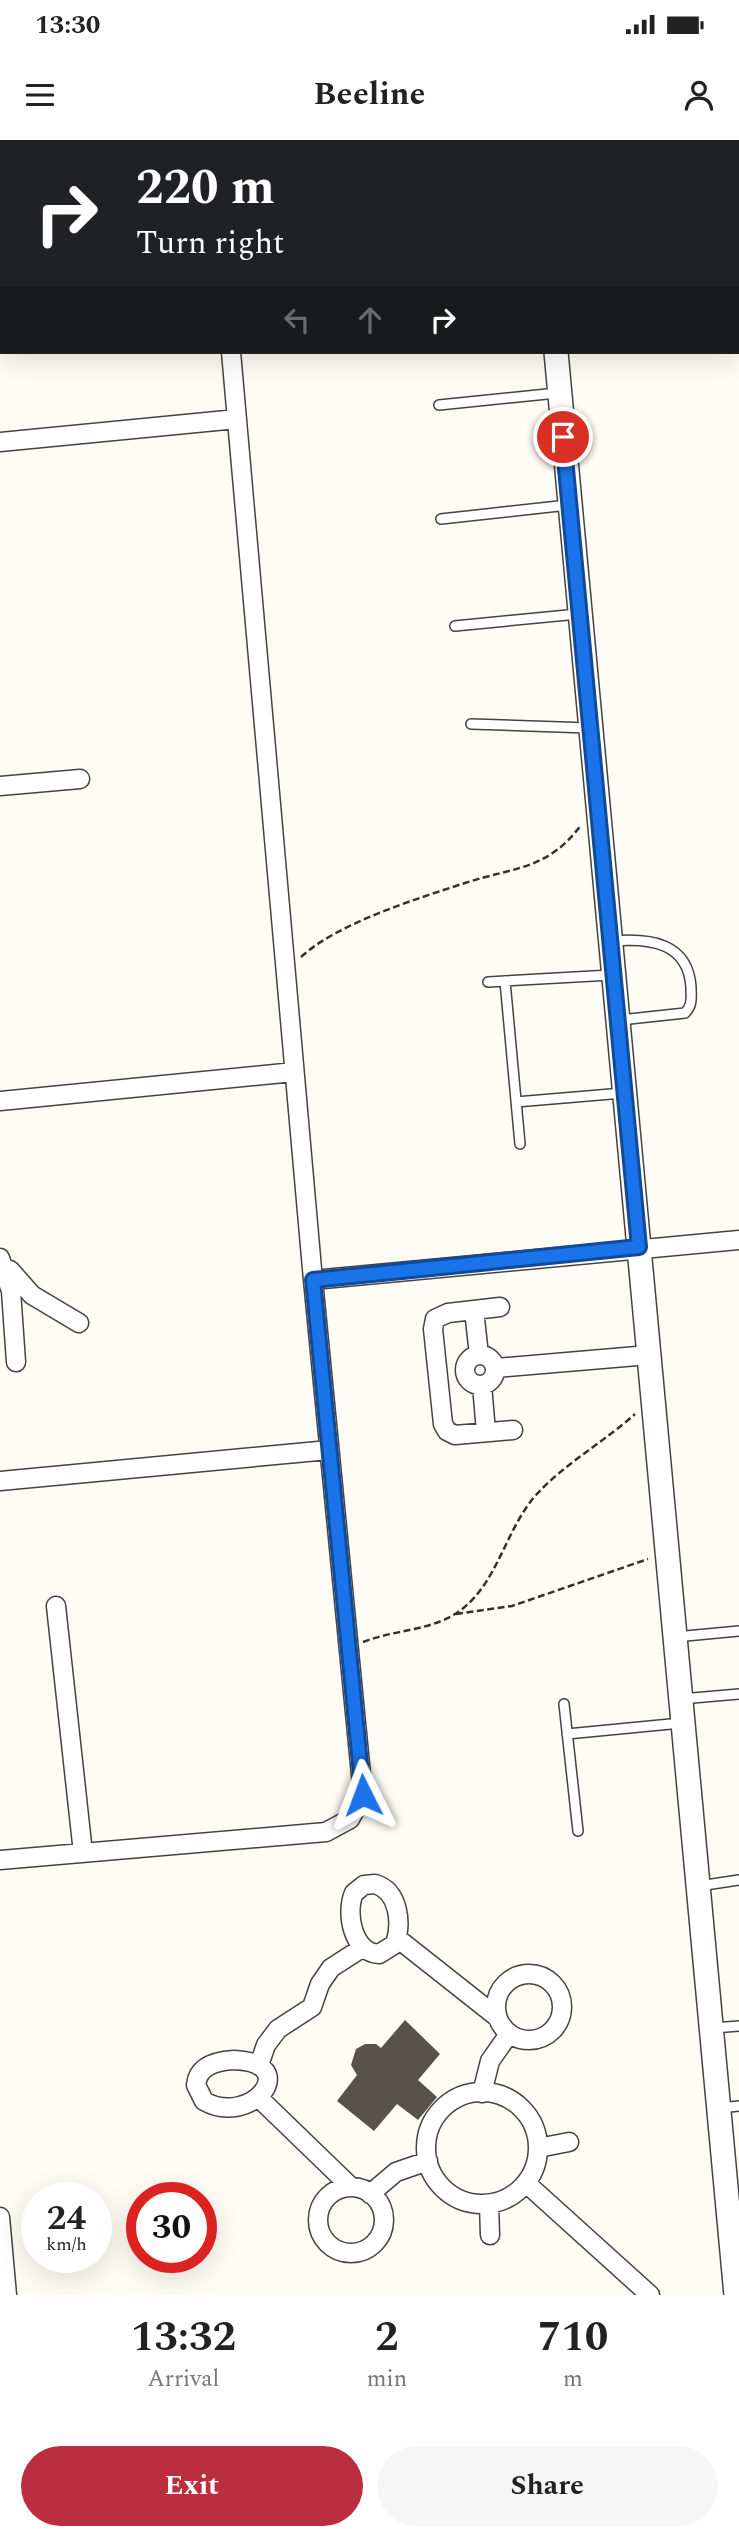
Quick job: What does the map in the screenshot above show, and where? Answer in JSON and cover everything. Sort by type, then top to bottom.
[{"type":"street","points":[[0,1860],[313,1834],[339,1828],[358,1808],[363,1795],[313,1280],[231,354]]},
{"type":"street","points":[[555,354],[712,2028],[729,2107],[736,2295]]},
{"type":"street","points":[[0,442],[237,419]]},
{"type":"street","points":[[0,786],[80,779]]},
{"type":"street","points":[[0,1101],[294,1072]]},
{"type":"street","points":[[313,1280],[639,1247],[739,1240]]},
{"type":"street","points":[[0,1257],[27,1291],[79,1323]]},
{"type":"street","points":[[0,1257],[11,1291],[16,1362]]},
{"type":"street","points":[[500,1307],[443,1313],[435,1320],[433,1329],[444,1428],[455,1435],[513,1430]]},
{"type":"street","points":[[474,1310],[479,1355]]},
{"type":"street","points":[[479,1355],[488,1357],[496,1368],[491,1381],[482,1385],[469,1380],[465,1371],[470,1359],[479,1355]]},
{"type":"street","points":[[496,1368],[649,1355]]},
{"type":"street","points":[[438,1374],[465,1371]]},
{"type":"street","points":[[482,1385],[486,1432]]},
{"type":"street","points":[[0,1481],[329,1450]]},
{"type":"street","points":[[56,1606],[83,1853]]},
{"type":"street","points":[[364,1885],[381,1885],[390,1894],[398,1920],[397,1938],[391,1949],[379,1955],[362,1948],[352,1925],[351,1907],[354,1893],[364,1885]]},
{"type":"street","points":[[397,1938],[497,2017],[509,2034],[529,2040],[548,2034],[560,2017],[560,1997],[556,1988],[539,1976],[519,1975],[502,1987],[495,2007],[497,2017]]},
{"type":"street","points":[[259,2065],[234,2060],[216,2062],[203,2069],[196,2085],[204,2101],[218,2106],[236,2106],[259,2098],[268,2081],[259,2065],[266,2045],[278,2029],[312,2007],[320,1984],[331,1968],[362,1948]]},
{"type":"street","points":[[482,2093],[490,2061],[509,2034]]},
{"type":"street","points":[[482,2093],[506,2098],[526,2113],[537,2136],[538,2148],[537,2160],[526,2183],[510,2197],[489,2204],[466,2202],[446,2190],[428,2161],[428,2136],[438,2114],[458,2098],[482,2093]]},
{"type":"street","points":[[259,2098],[351,2187],[370,2194],[378,2201],[384,2221],[377,2240],[361,2252],[340,2252],[324,2240],[317,2220],[324,2201],[340,2189],[351,2187]]},
{"type":"street","points":[[538,2148],[569,2142]]},
{"type":"street","points":[[370,2194],[396,2172],[428,2161]]},
{"type":"street","points":[[526,2183],[650,2295]]},
{"type":"street","points":[[489,2204],[491,2235]]},
{"type":"street","points":[[0,2217],[7,2295]]},
{"type":"lane","points":[[439,405],[559,392]]},
{"type":"lane","points":[[441,519],[570,505]]},
{"type":"lane","points":[[454,626],[580,614]]},
{"type":"lane","points":[[471,724],[590,728]]},
{"type":"lane","points":[[610,941],[637,941],[671,948],[684,958],[690,974],[691,1003],[685,1013],[618,1020]]},
{"type":"lane","points":[[488,982],[613,975]]},
{"type":"lane","points":[[505,981],[520,1144]]},
{"type":"lane","points":[[516,1102],[625,1093]]},
{"type":"lane","points":[[675,1637],[739,1631]]},
{"type":"lane","points":[[681,1699],[739,1694]]},
{"type":"lane","points":[[564,1704],[578,1831]]},
{"type":"lane","points":[[568,1734],[683,1723]]},
{"type":"lane","points":[[698,1886],[739,1880]]},
{"type":"lane","points":[[712,2028],[739,2026]]},
{"type":"path","points":[[286,973],[319,943],[345,928],[466,883],[542,861],[571,838],[587,816],[596,790]]},
{"type":"path","points":[[455,1614],[486,1583],[515,1523],[538,1493],[611,1436],[653,1396]]},
{"type":"path","points":[[349,1648],[381,1635],[428,1625],[455,1614],[512,1606],[667,1553]]},
{"type":"building","points":[[405,2020],[440,2054],[418,2080],[437,2097],[418,2120],[397,2104],[374,2131],[337,2101],[357,2075],[351,2065],[356,2049],[365,2044],[376,2044],[381,2048]]},
{"type":"route","points":[[363,1795],[364,1781],[313,1280],[639,1247],[563,437]]}]
